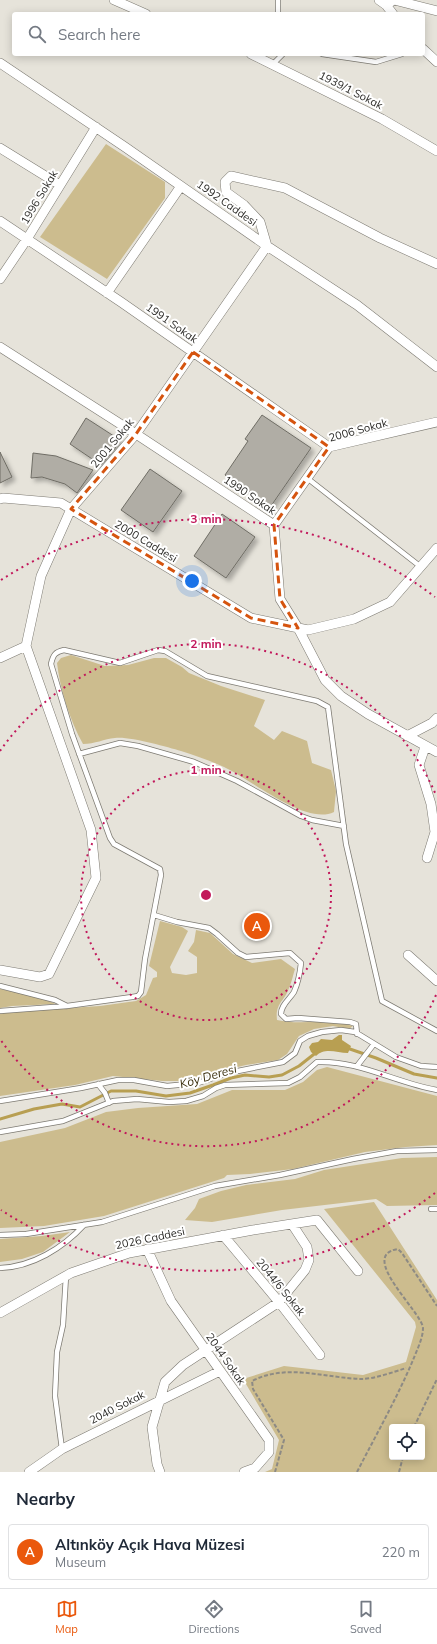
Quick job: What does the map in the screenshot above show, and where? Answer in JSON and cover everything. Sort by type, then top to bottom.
[{"type":"street","points":[[114,0],[141,12]]},
{"type":"street","points":[[391,12],[383,2],[394,0],[437,11]]},
{"type":"street","points":[[425,51],[437,62]]},
{"type":"street","name":"1939/1 Sokak","points":[[255,56],[382,119],[437,151]]},
{"type":"street","name":"1992 Caddesi","points":[[0,64],[96,127],[267,246],[357,305],[437,367]]},
{"type":"street","name":"1996 Sokak","points":[[0,279],[27,239],[96,127]]},
{"type":"street","points":[[0,148],[60,185]]},
{"type":"street","points":[[267,246],[260,222],[244,205],[226,192],[225,182],[231,176],[285,188],[380,238],[437,264]]},
{"type":"street","points":[[107,293],[182,186]]},
{"type":"street","name":"1991 Sokak","points":[[0,221],[193,352],[329,447]]},
{"type":"street","name":"2001 Sokak","points":[[26,646],[41,576],[71,509],[136,434],[267,246]]},
{"type":"street","name":"1990 Sokak","points":[[0,347],[274,525],[280,599],[298,628],[325,680],[341,696],[425,747],[437,752]]},
{"type":"street","name":"2006 Sokak","points":[[274,525],[329,447],[437,422]]},
{"type":"street","name":"2000 Caddesi","points":[[0,499],[61,503],[251,618],[298,628]]},
{"type":"street","points":[[298,628],[308,630],[354,619],[390,602],[437,548]]},
{"type":"street","points":[[0,658],[26,646],[91,830],[96,878],[49,974],[40,977],[0,970]]},
{"type":"street","points":[[407,736],[432,723],[437,718]]},
{"type":"street","points":[[425,747],[419,765],[431,804],[435,832],[428,858]]},
{"type":"street","points":[[408,955],[437,981]]},
{"type":"street","name":"2026 Caddesi","points":[[0,1313],[66,1276],[129,1253],[223,1235],[317,1220],[358,1271]]},
{"type":"street","points":[[160,1472],[157,1464],[152,1427],[165,1382],[183,1365],[279,1302],[305,1270],[309,1260],[307,1247],[292,1224]]},
{"type":"street","name":"2044/6 Sokak","points":[[223,1235],[279,1302],[320,1355]]},
{"type":"street","name":"2044 Sokak","points":[[147,1249],[171,1301],[269,1440],[269,1452],[256,1468],[244,1472]]},
{"type":"street","name":"2040 Sokak","points":[[29,1472],[62,1449],[160,1399],[220,1371]]},
{"type":"lane","points":[[278,0],[278,12]]},
{"type":"lane","points":[[273,64],[281,56]]},
{"type":"lane","points":[[336,56],[376,62],[396,56]]},
{"type":"lane","points":[[307,478],[421,567]]},
{"type":"lane","points":[[0,1011],[67,1006],[138,996],[141,992],[145,959],[162,875],[160,869],[114,844],[110,838],[79,754],[51,664],[52,656],[58,651],[64,650],[120,663],[158,650],[165,651],[207,676],[317,701],[328,707],[346,844],[382,1001],[437,1031]]},
{"type":"lane","points":[[79,754],[120,743],[138,746],[194,762],[237,782],[301,816],[312,820],[344,826]]},
{"type":"lane","points":[[154,915],[178,922],[209,928],[218,934],[238,953],[246,957],[290,953],[300,963],[300,975],[293,992],[281,1008],[281,1014],[286,1019],[298,1018],[350,1022],[356,1024],[358,1034]]},
{"type":"lane","points":[[0,986],[55,1000],[67,1006]]},
{"type":"lane","points":[[0,1101],[81,1088],[118,1080],[134,1080],[167,1086],[198,1083],[228,1073],[283,1062],[294,1053],[300,1042],[308,1036],[322,1032],[341,1030],[358,1034],[396,1057],[421,1066],[437,1067]]},
{"type":"lane","points":[[357,1066],[374,1044]]},
{"type":"lane","points":[[0,1132],[63,1121],[113,1101],[137,1099],[169,1102],[186,1101],[203,1096],[216,1088],[225,1085],[288,1083],[300,1077],[317,1062],[350,1064],[417,1086],[437,1090]]},
{"type":"lane","points":[[98,1084],[105,1093],[109,1103]]},
{"type":"lane","points":[[0,1235],[26,1234],[102,1222],[215,1186],[280,1175],[353,1159],[397,1151],[437,1150]]},
{"type":"lane","points":[[431,1209],[437,1209]]},
{"type":"lane","points":[[0,1268],[37,1260],[72,1237],[84,1225]]},
{"type":"lane","points":[[62,1449],[55,1396],[57,1352],[63,1325],[66,1276]]},
{"type":"path","points":[[356,1472],[406,1377],[419,1346],[422,1332],[421,1321],[386,1272],[385,1258],[388,1253],[398,1250],[402,1253],[437,1306]]},
{"type":"path","points":[[275,1472],[284,1440],[253,1389],[252,1381],[261,1376],[286,1371],[363,1379],[406,1368]]},
{"type":"path","points":[[415,1424],[437,1378]]},
{"type":"path","points":[[399,1472],[402,1460]]},
{"type":"highlighted area","points":[[193,352],[329,447],[274,525],[280,599],[298,628],[251,618],[71,509],[136,434]]},
{"type":"shaded area","points":[[106,144],[165,182],[165,198],[107,279],[40,237]]},
{"type":"shaded area","points":[[71,655],[105,666],[128,665],[154,658],[166,658],[182,667],[189,673],[221,686],[265,700],[254,726],[274,740],[282,731],[307,741],[312,763],[331,770],[336,791],[334,812],[322,815],[309,813],[279,800],[224,767],[167,747],[138,740],[121,738],[83,744],[66,705],[60,683],[57,663],[61,658]]},
{"type":"shaded area","points":[[160,921],[182,927],[188,931],[170,967],[172,973],[186,975],[197,973],[197,957],[188,951],[194,942],[196,930],[210,933],[233,954],[252,963],[281,959],[295,969],[291,983],[277,1010],[277,1020],[286,1022],[334,1022],[353,1026],[349,1029],[333,1026],[314,1029],[299,1036],[287,1054],[278,1060],[221,1071],[191,1081],[162,1081],[113,1076],[75,1085],[0,1096],[0,1014],[7,1012],[100,1006],[136,1001],[146,995],[153,978],[157,977],[157,972],[149,966]]},
{"type":"shaded area","points":[[0,989],[39,997],[56,1004],[0,1008]]},
{"type":"shaded area","points":[[339,1035],[342,1035],[342,1040],[351,1046],[348,1053],[327,1051],[316,1056],[311,1052],[309,1047],[312,1043],[318,1042],[321,1039],[332,1040]]},
{"type":"shaded area","points":[[327,1067],[437,1096],[437,1145],[365,1152],[293,1169],[227,1175],[224,1178],[104,1216],[44,1226],[0,1228],[0,1142],[65,1128],[106,1112],[197,1104],[232,1090],[285,1090],[303,1082],[317,1070]]},
{"type":"shaded area","points":[[437,1157],[437,1205],[387,1206],[376,1199],[282,1210],[212,1222],[185,1220],[195,1208],[199,1199],[221,1191],[246,1185],[295,1179],[324,1170],[402,1158]]},
{"type":"shaded area","points":[[374,1202],[437,1300],[437,1472],[265,1472],[272,1469],[279,1440],[243,1379],[284,1366],[363,1375],[406,1362],[416,1327],[415,1322],[324,1209]]},
{"type":"shaded area","points":[[70,1232],[43,1252],[22,1259],[0,1262],[0,1239]]},
{"type":"building","points":[[262,415],[311,448],[271,506],[225,475],[248,441],[245,439]]},
{"type":"building","points":[[86,418],[120,440],[114,450],[101,465],[70,444]]},
{"type":"building","points":[[0,452],[12,477],[0,483]]},
{"type":"building","points":[[33,453],[56,456],[93,470],[77,493],[65,484],[42,477],[31,478]]},
{"type":"building","points":[[150,469],[182,491],[153,532],[121,510]]},
{"type":"building","points":[[222,514],[255,537],[226,578],[194,556]]},
{"type":"waterway","name":"Köy Deresi","points":[[347,1048],[414,1074],[437,1078]]},
{"type":"waterway","name":"Köy Deresi","points":[[0,1119],[34,1109],[62,1104],[80,1107],[111,1091],[136,1091],[166,1096],[190,1093],[231,1078],[245,1075],[269,1077],[282,1075],[299,1066],[318,1051]]},
{"type":"place","name":"Altınköy Açık Hava Müzesi","points":[[257,926]]}]
